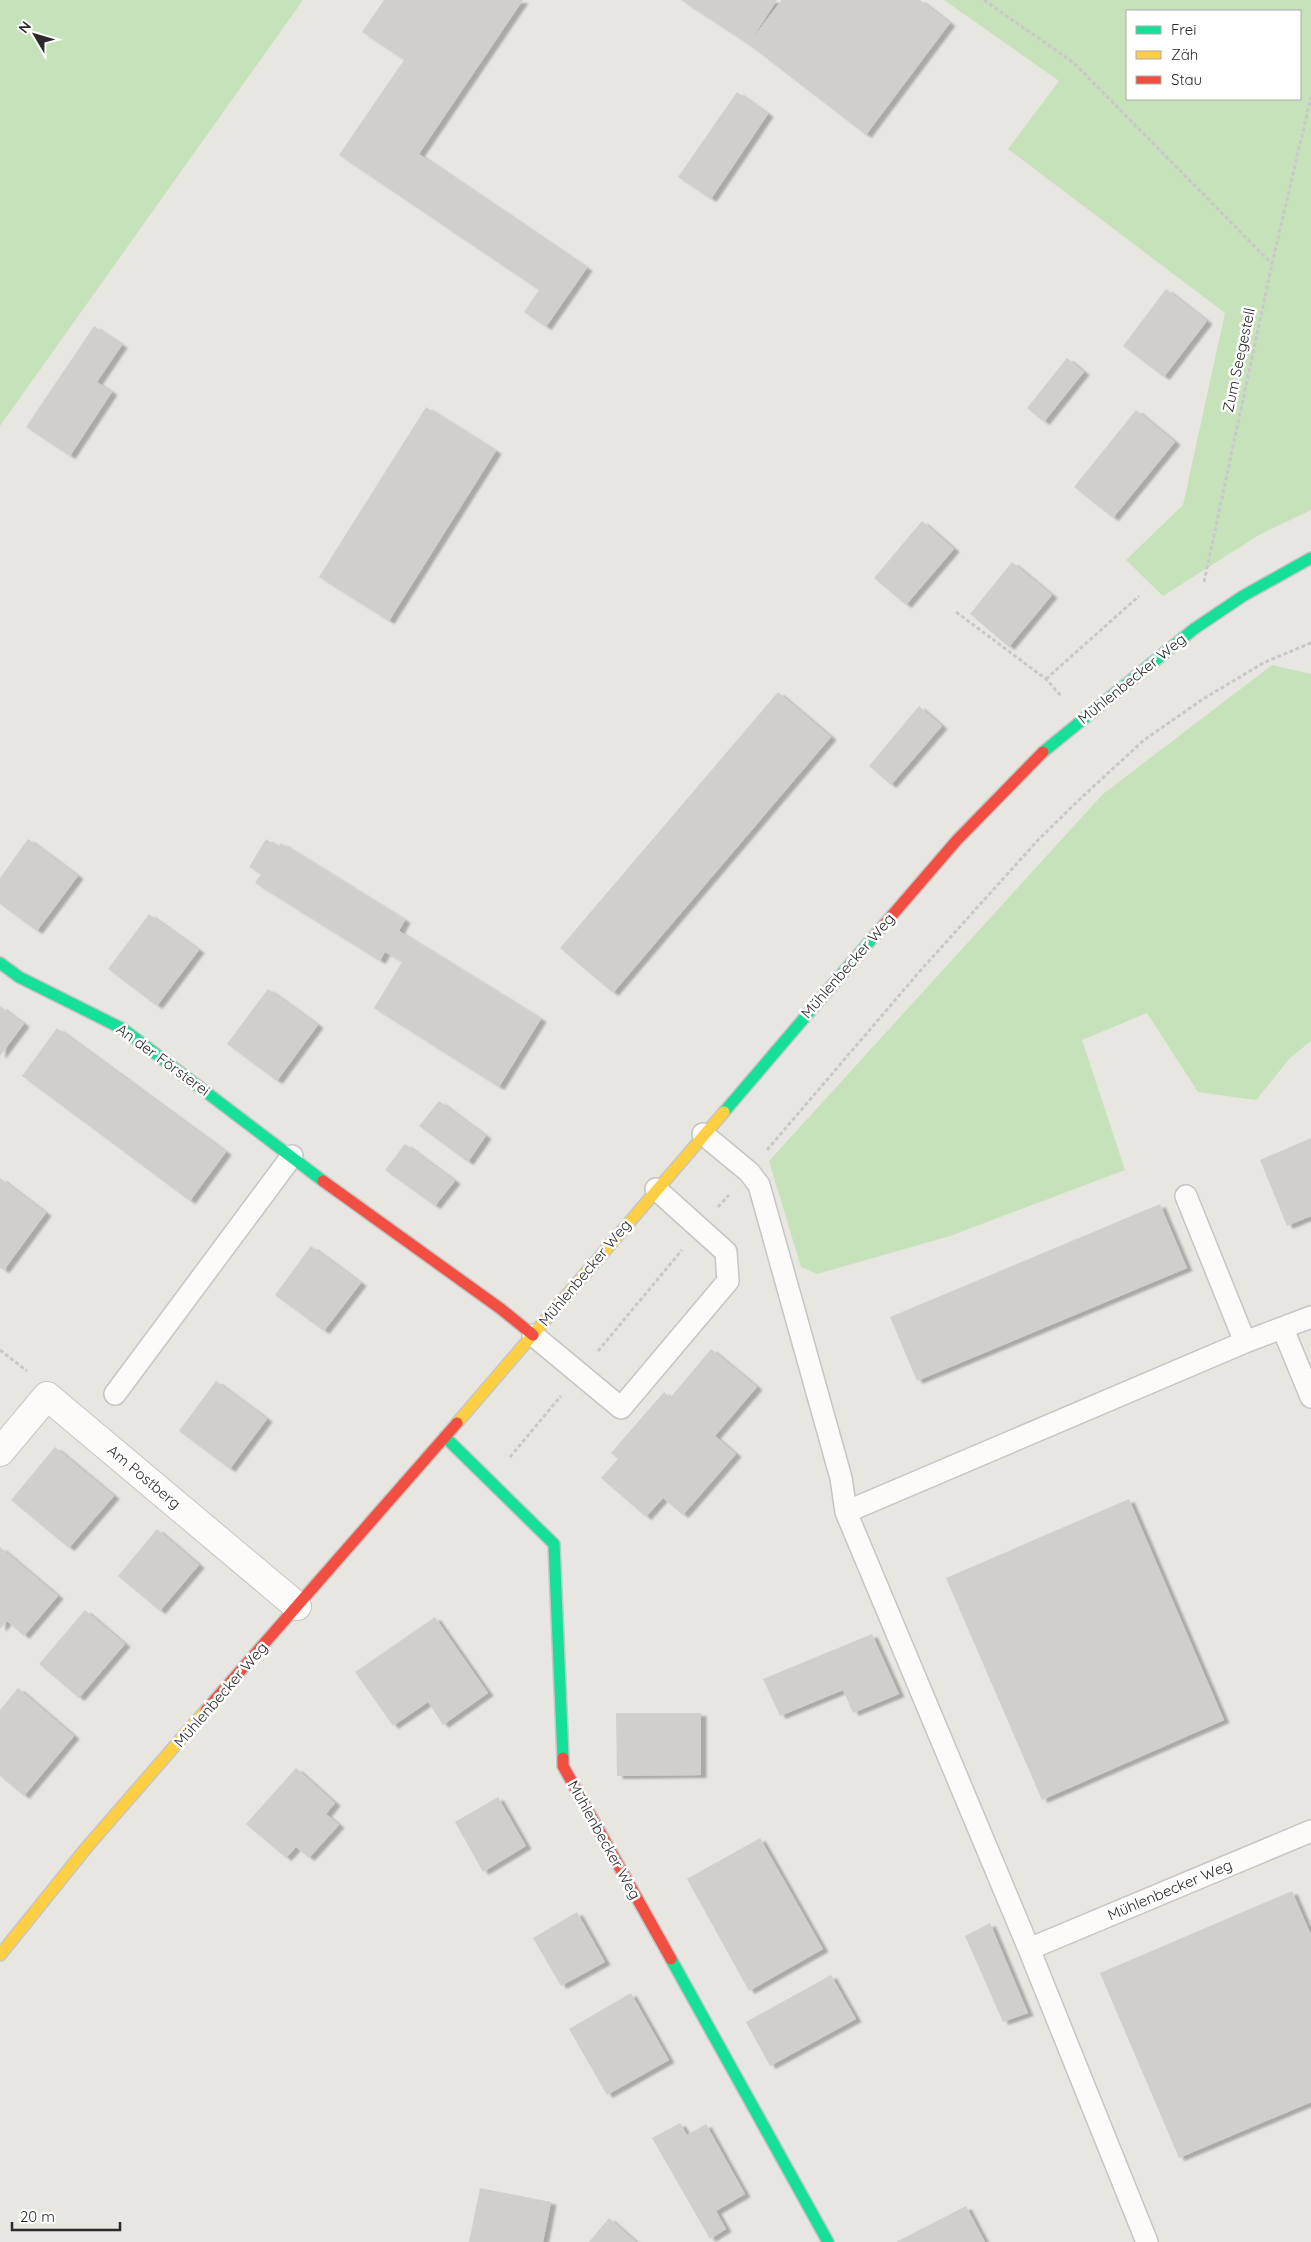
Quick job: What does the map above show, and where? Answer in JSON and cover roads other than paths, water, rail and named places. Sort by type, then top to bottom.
[{"type":"main road","name":"Mühlenbecker Weg","points":[[0,1955],[88,1847],[445,1438],[703,1134],[957,840],[1035,759],[1194,629],[1273,578],[1311,558]]},
{"type":"main road","name":"An der Försterei","points":[[0,963],[19,977],[123,1029],[342,1195],[501,1309],[532,1335]]},
{"type":"main road","name":"Mühlenbecker Weg","points":[[445,1438],[554,1544],[563,1766],[828,2242]]},
{"type":"street","name":"Am Postberg","points":[[0,1452],[47,1396],[297,1606]]},
{"type":"lane","points":[[703,1134],[749,1172],[759,1184],[841,1478],[846,1512],[1029,1949],[1147,2242]]},
{"type":"lane","points":[[115,1394],[292,1156]]},
{"type":"lane","points":[[532,1335],[621,1408],[728,1281],[726,1252],[656,1190]]},
{"type":"lane","points":[[1186,1196],[1245,1342]]},
{"type":"lane","points":[[846,1512],[1245,1342],[1311,1318]]},
{"type":"lane","points":[[1283,1329],[1311,1397]]},
{"type":"lane","name":"Mühlenbecker Weg","points":[[1029,1949],[1311,1832]]}]
